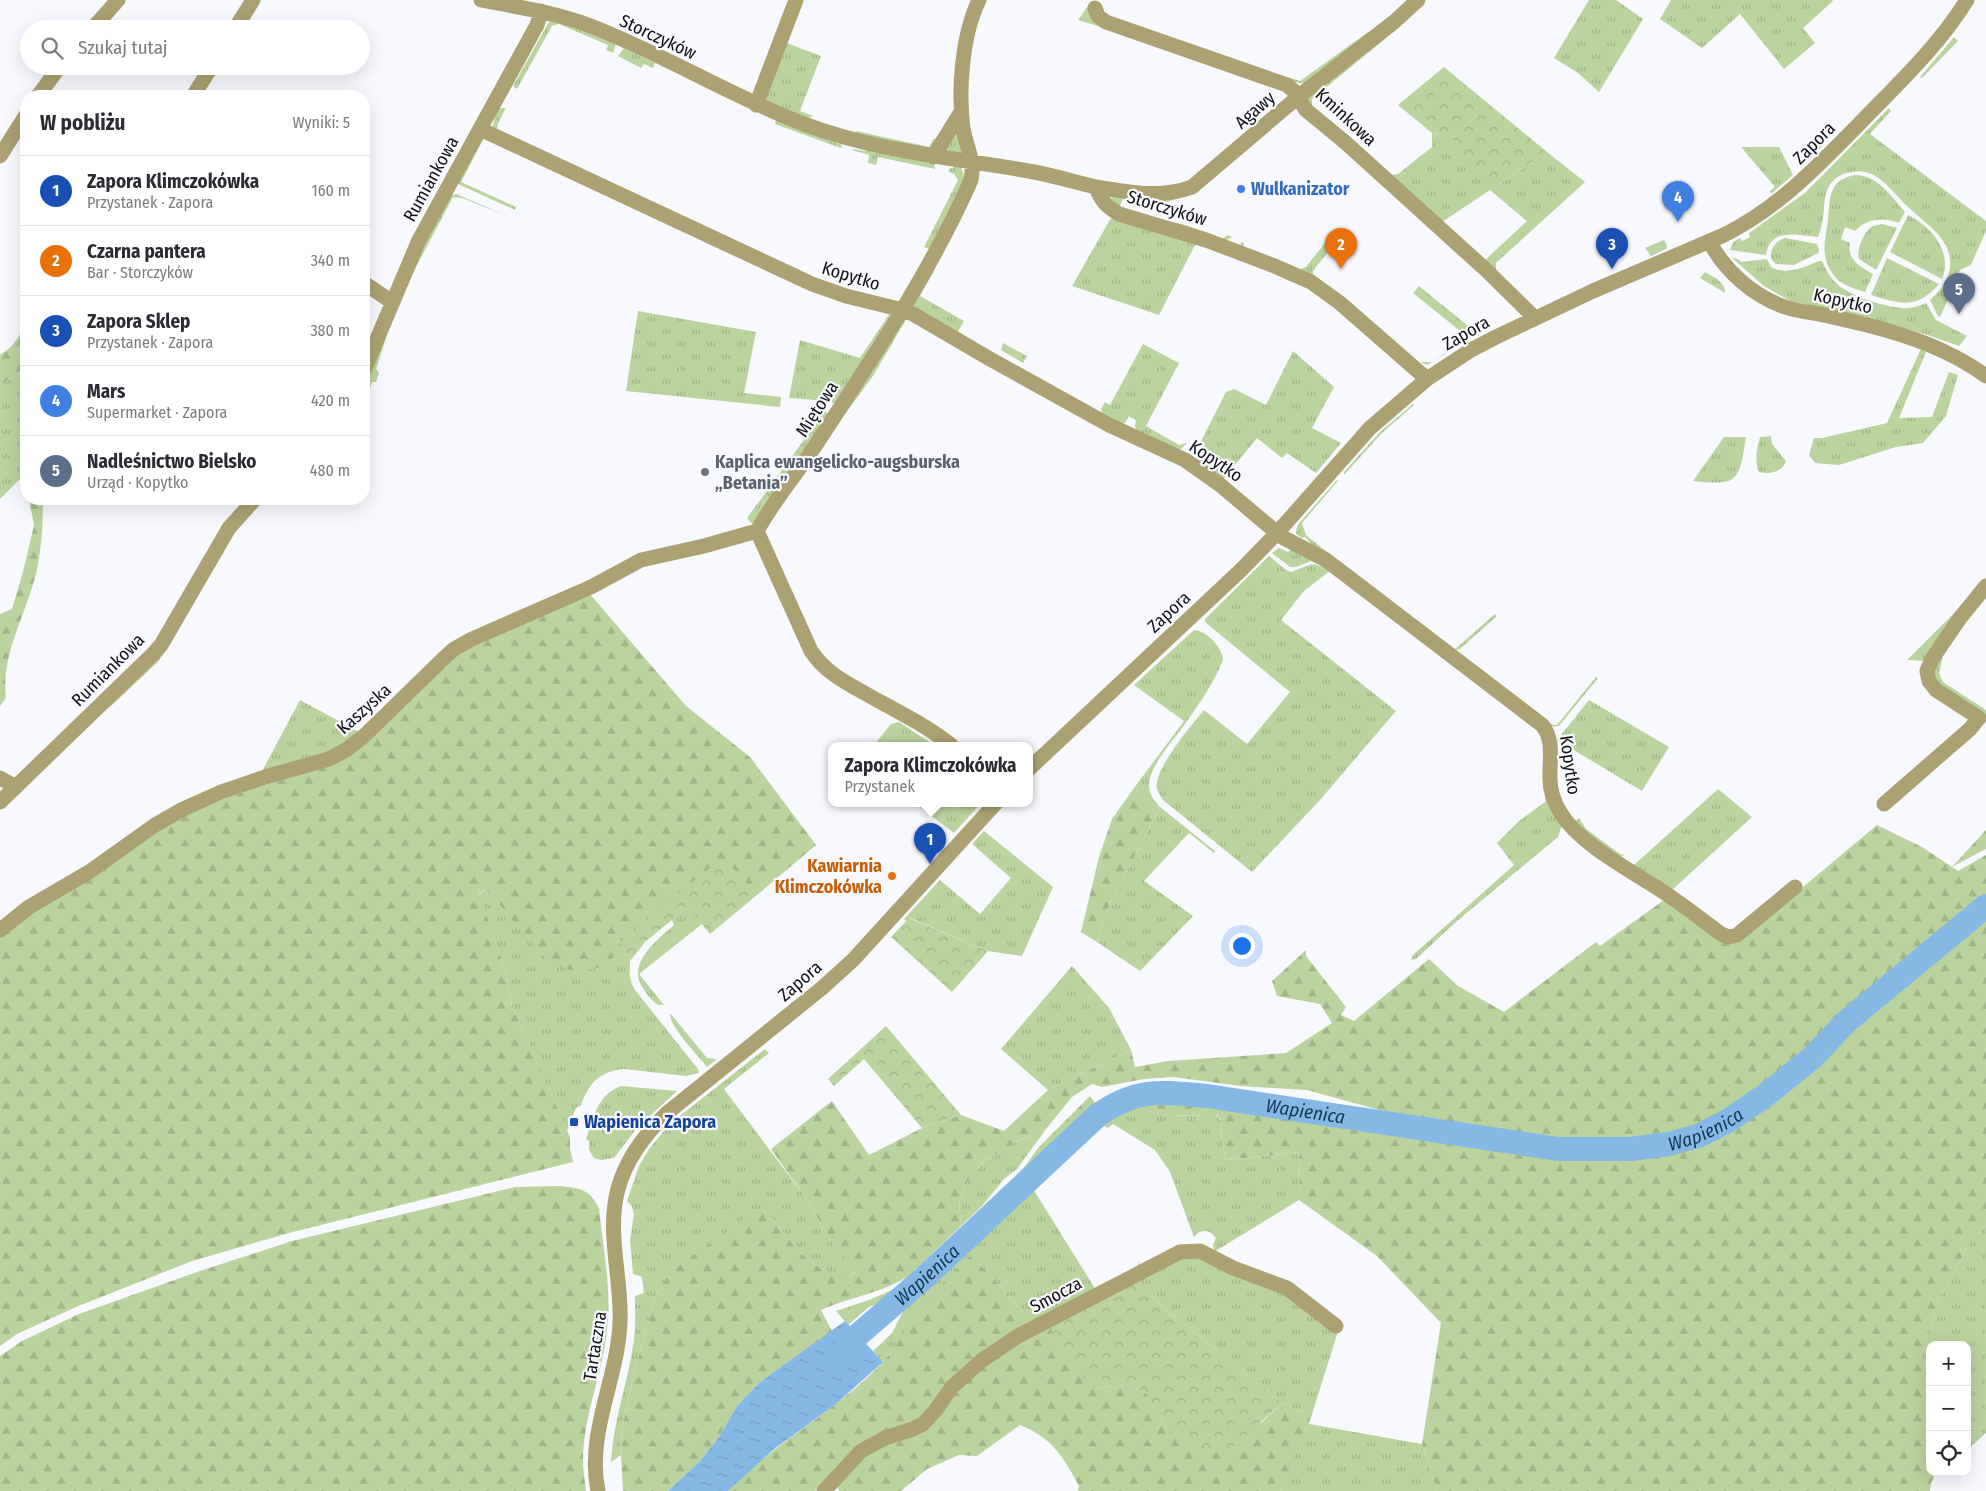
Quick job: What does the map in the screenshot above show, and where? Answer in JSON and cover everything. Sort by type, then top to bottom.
[{"type":"street","points":[[100,20],[118,0]]},
{"type":"street","points":[[241,20],[253,0]]},
{"type":"street","name":"Storczyków","points":[[481,0],[542,11],[587,25],[633,44],[756,105],[845,138],[933,156],[1035,172],[1096,187],[1102,202],[1119,214],[1206,240],[1311,282],[1340,303],[1427,380]]},
{"type":"street","points":[[756,105],[796,0]]},
{"type":"street","name":"Miętowa","points":[[757,532],[765,517],[820,438],[903,310],[971,180],[973,162],[964,134],[961,112],[964,51],[971,18],[979,0]]},
{"type":"street","name":"Agawy","points":[[1096,187],[1148,195],[1175,193],[1192,187],[1298,97],[1380,34],[1418,0]]},
{"type":"street","name":"Zapora","points":[[1033,765],[1241,570],[1277,533],[1370,428],[1427,380],[1471,350],[1535,318],[1709,241],[1744,224],[1768,209],[1808,176],[1931,50],[1967,0]]},
{"type":"street","name":"Kminkowa","points":[[1095,8],[1098,16],[1106,22],[1279,82],[1295,92],[1306,110],[1346,143],[1485,269],[1535,318]]},
{"type":"street","name":"Rumiankowa","points":[[370,355],[419,240],[537,25],[542,11]]},
{"type":"street","points":[[42,90],[53,75]]},
{"type":"street","points":[[197,90],[206,75]]},
{"type":"street","name":"Miętowa","points":[[933,156],[961,112]]},
{"type":"street","points":[[0,156],[20,124]]},
{"type":"street","name":"Kopytko","points":[[480,128],[812,284],[846,296],[903,310],[1109,424],[1184,460],[1219,484],[1277,533],[1294,545],[1326,560],[1351,578],[1542,724],[1549,732],[1551,741],[1550,781],[1552,796],[1560,813],[1573,829],[1590,843],[1664,892],[1720,934],[1729,937],[1737,935],[1795,888]]},
{"type":"street","name":"Kopytko","points":[[1709,241],[1720,261],[1729,271],[1757,293],[1786,308],[1868,326],[1924,343],[1959,359],[1986,376]]},
{"type":"street","points":[[370,287],[392,302]]},
{"type":"street","name":"Rumiankowa","points":[[0,802],[152,655],[161,644],[228,528],[249,505]]},
{"type":"street","points":[[757,532],[817,661],[833,675],[946,742]]},
{"type":"street","name":"Kaszyska","points":[[0,930],[29,907],[89,872],[155,825],[183,809],[221,792],[265,776],[330,759],[346,750],[449,654],[480,635],[591,587],[641,560],[757,532]]},
{"type":"street","points":[[1884,804],[1982,720],[1936,690],[1929,681],[1927,671],[1932,659],[1960,618],[1986,586]]},
{"type":"street","points":[[0,778],[16,787]]},
{"type":"street","name":"Zapora","points":[[622,1177],[640,1142],[660,1120],[822,988],[880,931],[992,807]]},
{"type":"street","name":"Tartaczna","points":[[598,1491],[596,1468],[598,1439],[618,1346],[620,1322],[620,1295],[614,1229],[616,1199],[622,1177]]},
{"type":"street","name":"Smocza","points":[[824,1491],[861,1451],[885,1438],[923,1424],[952,1387],[981,1361],[1018,1336],[1180,1252],[1200,1251],[1233,1268],[1287,1288],[1336,1326]]},
{"type":"green space","points":[[1589,0],[1616,0],[1643,19],[1599,92],[1578,73],[1554,58]]},
{"type":"green space","points":[[1671,0],[1833,1],[1803,28],[1815,43],[1784,69],[1740,14],[1702,48],[1660,19]]},
{"type":"green space","points":[[1088,6],[1104,28],[1078,20]]},
{"type":"green space","points":[[554,19],[616,44],[613,53],[606,50],[608,45],[559,24],[552,26],[517,89],[513,86],[549,22]]},
{"type":"green space","points":[[1368,32],[1369,36],[1304,84],[1280,78],[1280,75],[1300,81]]},
{"type":"green space","points":[[1382,37],[1385,39],[1312,99],[1312,105],[1391,175],[1398,174],[1432,147],[1432,133],[1453,135],[1497,186],[1547,152],[1585,182],[1496,263],[1496,271],[1484,261],[1527,221],[1490,190],[1442,222],[1307,103],[1307,96]]},
{"type":"green space","points":[[1954,37],[1958,41],[1922,78],[1920,77]]},
{"type":"green space","points":[[784,42],[821,56],[800,111],[813,116],[809,118],[764,101]]},
{"type":"green space","points":[[624,48],[655,63],[653,68],[644,64],[641,68],[618,56]]},
{"type":"green space","points":[[1444,67],[1547,152],[1497,186],[1456,153],[1453,135],[1432,133],[1398,105]]},
{"type":"green space","points":[[498,108],[506,108],[498,123],[497,132],[492,128]]},
{"type":"green space","points":[[1889,108],[1891,111],[1870,134],[1986,221],[1986,231],[1971,265],[1960,270],[1953,284],[1946,281],[1950,268],[1950,257],[1941,237],[1883,182],[1869,173],[1861,171],[1841,175],[1829,186],[1823,221],[1818,237],[1794,234],[1779,236],[1773,240],[1766,255],[1730,250],[1733,242],[1740,238],[1742,241],[1750,237],[1749,233],[1806,192]]},
{"type":"green space","points":[[776,119],[842,145],[841,148],[775,124]]},
{"type":"green space","points":[[956,125],[962,151],[960,154],[945,153],[944,144]]},
{"type":"green space","points":[[856,131],[929,147],[934,138],[937,142],[928,149],[854,136]]},
{"type":"green space","points":[[480,138],[484,138],[461,182],[516,207],[515,210],[458,184]]},
{"type":"green space","points":[[1822,141],[1824,144],[1801,168],[1799,163]]},
{"type":"green space","points":[[1741,147],[1779,147],[1793,175],[1772,193],[1769,192],[1775,187]]},
{"type":"green space","points":[[853,149],[865,151],[870,149],[934,163],[935,169],[878,157],[876,165],[868,163],[869,155]]},
{"type":"green space","points":[[961,167],[966,182],[932,250],[924,247],[958,180],[954,174],[949,172],[949,169]]},
{"type":"green space","points":[[1854,175],[1870,178],[1877,182],[1905,212],[1899,223],[1882,219],[1865,223],[1855,231],[1845,227],[1841,239],[1850,243],[1850,254],[1855,262],[1873,274],[1865,292],[1837,279],[1831,272],[1825,258],[1829,205],[1832,192],[1839,181]]},
{"type":"green space","points":[[1190,192],[1192,194],[1167,202],[1123,199],[1118,209],[1186,225],[1222,239],[1228,235],[1232,237],[1225,241],[1219,240],[1179,226],[1121,212],[1110,203],[1111,198],[1118,195],[1152,198]]},
{"type":"green space","points":[[456,194],[512,218],[462,198],[453,197],[397,303],[376,369],[379,373],[376,382],[372,382],[370,388],[370,366],[422,241],[450,196]]},
{"type":"green space","points":[[1908,215],[1925,226],[1938,241],[1945,259],[1942,279],[1890,252]]},
{"type":"green space","points":[[1111,218],[1197,241],[1159,315],[1072,286]]},
{"type":"green space","points":[[1882,224],[1897,228],[1876,270],[1859,259],[1858,252],[1867,231],[1873,226]]},
{"type":"green space","points":[[1335,230],[1341,235],[1313,271],[1313,277],[1240,247],[1241,242],[1244,243],[1244,248],[1298,270],[1306,267]]},
{"type":"green space","points":[[1785,238],[1817,244],[1818,253],[1794,265],[1776,264],[1771,259],[1772,249],[1778,241]]},
{"type":"green space","points":[[1664,240],[1667,246],[1666,249],[1651,256],[1645,248]]},
{"type":"green space","points":[[1731,257],[1740,260],[1740,262],[1767,259],[1771,267],[1783,271],[1795,270],[1822,261],[1835,282],[1850,293],[1896,307],[1909,308],[1926,303],[1936,320],[1967,336],[1959,346],[1925,334],[1836,310],[1792,302],[1764,286]]},
{"type":"green space","points":[[1887,258],[1939,284],[1923,298],[1908,303],[1891,301],[1871,295]]},
{"type":"green space","points":[[935,269],[920,296],[964,321],[956,335],[914,308],[913,303],[927,273]]},
{"type":"green space","points":[[1705,272],[1721,283],[1725,293],[1700,278]]},
{"type":"green space","points":[[1419,286],[1473,330],[1478,331],[1470,336],[1471,338],[1433,361],[1466,339],[1464,334],[1413,293]]},
{"type":"green space","points":[[1943,287],[1956,292],[1953,298],[1949,297],[1940,317],[1930,300]]},
{"type":"green space","points":[[638,311],[756,332],[744,393],[781,397],[780,407],[626,391]]},
{"type":"green space","points":[[890,313],[835,404],[828,401],[789,398],[800,340],[860,358]]},
{"type":"green space","points":[[907,318],[873,376],[840,421],[902,321]]},
{"type":"green space","points":[[20,334],[20,373],[0,385],[0,355],[11,347]]},
{"type":"green space","points":[[1003,343],[1027,356],[1023,363],[1001,350]]},
{"type":"green space","points":[[1143,344],[1179,363],[1146,426],[1179,445],[1187,443],[1180,450],[1137,431],[1135,426],[1136,420],[1129,416],[1125,423],[1121,424],[1102,413],[1101,409],[1105,402],[1110,405]]},
{"type":"green space","points":[[1921,349],[1926,352],[1899,418],[1932,417],[1949,372],[1958,375],[1946,416],[1923,443],[1896,447],[1839,465],[1815,463],[1809,455],[1814,438],[1822,438],[1887,423]]},
{"type":"green space","points":[[1293,351],[1334,387],[1312,428],[1341,443],[1316,473],[1287,453],[1282,458],[1257,438],[1222,481],[1197,460],[1196,451],[1226,392],[1234,389],[1266,405]]},
{"type":"green space","points":[[1420,362],[1432,362],[1427,365]]},
{"type":"green space","points":[[20,373],[20,479],[0,499],[0,385]]},
{"type":"green space","points":[[1413,404],[1382,433],[1344,475],[1344,472],[1380,432]]},
{"type":"green space","points":[[825,411],[829,415],[756,522],[751,523],[747,518]]},
{"type":"green space","points":[[1771,436],[1772,444],[1786,461],[1782,468],[1775,472],[1759,472],[1756,459],[1760,437]]},
{"type":"green space","points":[[1724,437],[1746,437],[1738,472],[1728,481],[1693,481]]},
{"type":"green space","points":[[1337,480],[1302,523],[1306,535],[1378,593],[1316,549],[1305,537],[1302,538],[1296,534],[1300,522]]},
{"type":"green space","points":[[30,505],[43,505],[42,532],[34,581],[11,647],[5,681],[6,698],[0,706],[0,614],[12,609],[34,525]]},
{"type":"green space","points":[[255,505],[259,505],[235,531],[168,648],[158,662],[111,706],[109,703],[130,684],[228,537]]},
{"type":"green space","points":[[1279,548],[1288,552],[1292,549],[1314,560],[1296,567],[1290,567],[1272,553]]},
{"type":"green space","points":[[1269,556],[1291,572],[1314,564],[1331,570],[1304,591],[1281,620],[1396,711],[1320,800],[1252,872],[1163,800],[1158,791],[1157,784],[1164,764],[1170,754],[1204,710],[1247,744],[1290,692],[1205,622],[1205,619]]},
{"type":"green space","points":[[1986,581],[1923,661],[1907,660]]},
{"type":"green space","points":[[589,593],[686,706],[750,757],[816,845],[757,895],[726,862],[618,939],[617,950],[608,965],[587,970],[569,970],[545,958],[486,889],[479,893],[506,972],[512,1006],[570,1137],[573,1162],[289,1233],[192,1261],[76,1307],[17,1334],[0,1346],[0,934],[184,813],[331,761],[457,652]]},
{"type":"green space","points":[[1495,614],[1497,616],[1460,649],[1454,650]]},
{"type":"green space","points":[[1194,630],[1204,633],[1213,640],[1220,650],[1223,660],[1201,701],[1157,762],[1149,787],[1152,796],[1160,807],[1215,851],[1214,853],[1189,833],[1144,881],[1193,916],[1140,971],[1097,942],[1110,903],[1159,809],[1134,788],[1184,721],[1134,685]]},
{"type":"green space","points":[[1943,656],[1939,673],[1943,682],[1986,710],[1986,717],[1954,700],[1933,675],[1936,659]]},
{"type":"green space","points":[[1596,677],[1598,678],[1559,726],[1551,727],[1538,714],[1553,725],[1557,725]]},
{"type":"green space","points":[[300,700],[359,732],[338,749],[260,775]]},
{"type":"green space","points":[[1589,700],[1669,747],[1642,791],[1557,740]]},
{"type":"green space","points":[[899,722],[929,742],[876,742],[891,724]]},
{"type":"green space","points":[[1545,782],[1562,825],[1558,837],[1457,921],[1416,959],[1411,960],[1413,955],[1514,865],[1497,843],[1519,821],[1545,802]]},
{"type":"green space","points":[[1134,788],[1159,809],[1110,903],[1097,942],[1081,932],[1099,857],[1112,819]]},
{"type":"green space","points":[[1718,789],[1752,817],[1672,890],[1652,879],[1634,865]]},
{"type":"green space","points":[[919,807],[977,807],[954,833]]},
{"type":"green space","points":[[1579,818],[1586,829],[1620,854],[1625,855],[1620,856],[1573,824]]},
{"type":"green space","points":[[1877,825],[1922,847],[1958,871],[1986,855],[1986,896],[1757,1089],[1723,1112],[1679,1132],[1631,1138],[1560,1138],[1415,1120],[1307,1090],[1241,1086],[1173,1077],[1144,1079],[1102,1087],[1092,1084],[1072,1097],[1046,1129],[1015,1142],[984,1161],[969,1179],[959,1200],[961,1226],[910,1275],[878,1291],[821,1310],[832,1331],[760,1382],[737,1406],[719,1437],[700,1461],[668,1491],[623,1491],[622,1429],[634,1373],[657,1291],[673,1270],[748,1216],[763,1210],[773,1219],[802,1254],[827,1272],[847,1280],[855,1272],[832,1242],[805,1197],[771,1149],[832,1101],[869,1155],[922,1128],[961,1115],[1004,1131],[1048,1090],[1131,1050],[1135,1067],[1168,1061],[1286,1053],[1332,1023],[1320,1004],[1277,996],[1272,981],[1306,950],[1306,956],[1346,1007],[1341,1015],[1354,1021],[1429,959],[1458,986],[1504,1012],[1596,942],[1600,946],[1664,900],[1740,940]]},
{"type":"green space","points":[[1986,830],[1986,849],[1952,867]]},
{"type":"green space","points":[[984,831],[1053,887],[1022,956],[988,951],[910,918],[906,921],[904,919],[940,880],[980,914],[1011,878],[972,844]]},
{"type":"green space","points":[[726,861],[757,895],[710,934],[688,907],[646,941],[630,961],[628,954],[618,939],[718,862]]},
{"type":"green space","points":[[486,889],[513,920],[617,950],[618,939],[629,955],[630,979],[635,990],[698,1069],[699,1073],[686,1076],[624,1069],[608,1072],[592,1084],[581,1105],[576,1108],[567,1131],[512,1006],[506,972],[479,894]]},
{"type":"green space","points":[[689,906],[702,924],[639,974],[664,1005],[658,1005],[647,994],[639,980],[638,971],[640,962],[659,938],[674,925],[672,920]]},
{"type":"green space","points":[[1986,915],[1986,1225],[1970,1243],[1939,1299],[1921,1355],[1926,1364],[1926,1476],[1935,1476],[1930,1491],[1437,1491],[1422,1444],[1441,1323],[1377,1256],[1299,1200],[1300,1152],[1226,1160],[1222,1141],[1221,1120],[1217,1115],[1184,1116],[1160,1114],[1140,1107],[1134,1101],[1162,1098],[1303,1114],[1479,1146],[1551,1156],[1631,1155],[1670,1150],[1699,1142],[1730,1127],[1770,1101],[1817,1065],[1853,1025]]},
{"type":"green space","points":[[909,918],[988,951],[952,992],[891,937]]},
{"type":"green space","points":[[1072,966],[1109,1008],[1131,1050],[1048,1090],[1001,1049]]},
{"type":"green space","points":[[670,1013],[707,1058],[717,1059],[707,1067],[674,1026]]},
{"type":"green space","points":[[886,1026],[961,1115],[922,1128],[864,1059],[834,1086],[828,1079]]},
{"type":"green space","points":[[765,1049],[769,1053],[724,1089],[805,1197],[832,1242],[855,1271],[847,1281],[821,1268],[797,1249],[773,1219],[763,1210],[657,1291],[634,1373],[622,1429],[621,1455],[611,1462],[614,1432],[634,1340],[635,1296],[644,1293],[642,1277],[633,1274],[630,1240],[634,1214],[632,1206],[627,1201],[639,1166],[649,1149],[681,1115]]},
{"type":"green space","points":[[621,1086],[677,1091],[637,1128],[614,1158],[601,1160],[594,1158],[589,1150],[589,1141],[586,1139],[594,1115],[601,1101],[613,1090]]},
{"type":"green space","points":[[1090,1096],[1099,1108],[987,1208],[999,1191],[1021,1172],[1038,1148]]},
{"type":"green space","points":[[1134,1101],[1140,1107],[1160,1114],[1184,1116],[1216,1115],[1221,1120],[1222,1141],[1226,1160],[1300,1152],[1299,1200],[1214,1252],[1213,1244],[1216,1238],[1211,1233],[1202,1231],[1194,1237],[1170,1172],[1155,1150],[1113,1124],[1108,1128],[1104,1126],[1033,1189],[1096,1290],[1137,1268],[1140,1260],[1139,1270],[1034,1324],[986,1270],[970,1256],[919,1310],[904,1336],[883,1362],[873,1351],[892,1333],[908,1302],[1105,1116]]},
{"type":"green space","points":[[1046,1129],[1017,1169],[1004,1179],[982,1206],[961,1226],[959,1200],[969,1179],[984,1161],[1015,1142]]},
{"type":"green space","points":[[558,1186],[583,1190],[595,1201],[599,1208],[606,1269],[607,1329],[602,1362],[586,1428],[583,1465],[586,1491],[0,1491],[0,1356],[22,1341],[79,1314],[292,1241],[515,1187]]},
{"type":"green space","points":[[1986,1225],[1986,1433],[1971,1446],[1971,1341],[1926,1341],[1926,1364],[1921,1355],[1939,1299],[1970,1243]]},
{"type":"green space","points":[[970,1256],[986,1270],[1034,1324],[933,1408],[837,1473],[815,1491],[728,1491],[746,1473],[865,1380],[888,1356],[926,1301]]},
{"type":"green space","points":[[1194,1256],[1274,1285],[1338,1331],[1309,1424],[1422,1444],[1437,1491],[1280,1491],[1287,1473],[1302,1412],[1282,1403],[1131,1281],[1182,1257]]},
{"type":"green space","points":[[1131,1281],[1282,1403],[1232,1448],[1202,1457],[1167,1430],[1147,1394],[1127,1385],[1094,1388],[1062,1355],[1049,1324]]},
{"type":"green space","points":[[906,1284],[894,1295],[869,1307],[848,1325],[836,1311],[869,1300]]},
{"type":"green space","points":[[1049,1324],[1094,1388],[1127,1385],[1147,1394],[1167,1430],[1261,1423],[1282,1403],[1302,1412],[1309,1424],[1280,1491],[1078,1491],[1079,1486],[1056,1449],[1031,1430],[1020,1425],[977,1456],[959,1455],[927,1469],[901,1491],[839,1491],[837,1485],[872,1446],[925,1427],[964,1379]]},
{"type":"water","points":[[845,1321],[883,1362],[836,1404],[773,1450],[728,1491],[668,1491],[700,1461],[719,1437],[737,1406],[760,1382]]},
{"type":"waterway","name":"Wapienica","points":[[836,1359],[858,1335],[924,1278],[1098,1115],[1125,1100],[1137,1096],[1163,1093],[1207,1096],[1558,1149],[1631,1149],[1669,1144],[1698,1136],[1726,1122],[1766,1095],[1813,1057],[1847,1021],[1986,906]]},
{"type":"place","name":"Wulkanizator","points":[[1241,189]]},
{"type":"place","name":"Mars","points":[[1678,222]]},
{"type":"place","name":"Czarna pantera","points":[[1341,269]]},
{"type":"place","name":"Zapora Sklep","points":[[1612,269]]},
{"type":"place","name":"Nadleśnictwo Bielsko","points":[[1959,314]]},
{"type":"place","name":"Kaplica ewangelicko-augsburska „Betania”","points":[[705,472]]},
{"type":"place","name":"Zapora Klimczokówka","points":[[930,864]]},
{"type":"place","name":"Kawiarnia Klimczokówka","points":[[892,876]]},
{"type":"place","name":"Wapienica Zapora","points":[[574,1122]]}]
